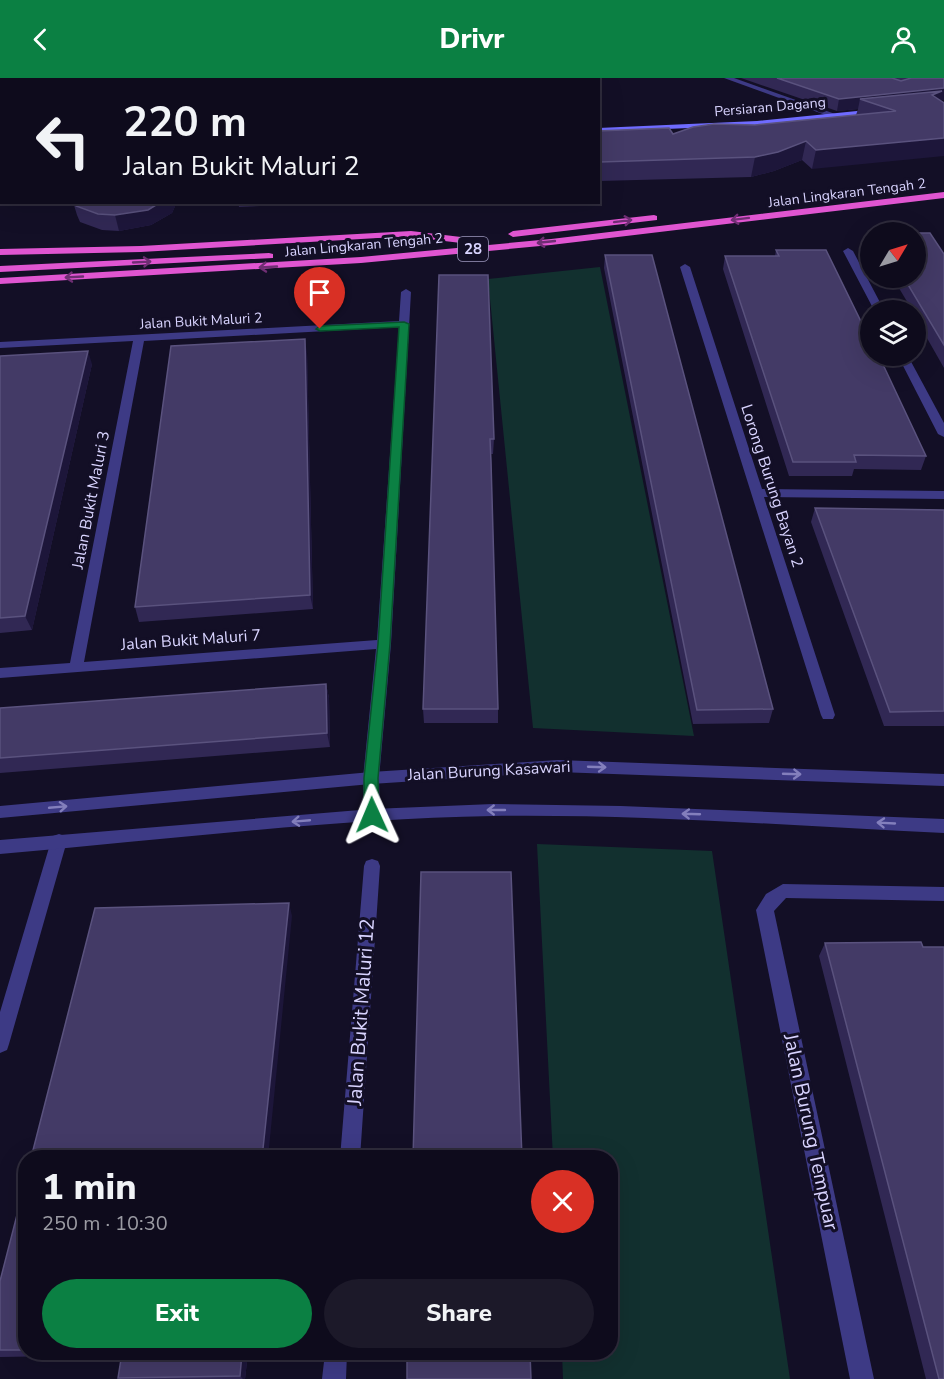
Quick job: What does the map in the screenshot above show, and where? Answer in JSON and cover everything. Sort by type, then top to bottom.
[{"type":"highway","name":"Jalan Lingkaran Tengah 2","points":[[791,202],[944,185]]},
{"type":"highway","name":"Jalan Lingkaran Tengah 2","points":[[0,281],[361,260],[551,242],[944,195]]},
{"type":"highway","name":"28","points":[[496,236],[661,217]]},
{"type":"highway","points":[[0,252],[141,249],[411,234],[461,240]]},
{"type":"highway","name":"Jalan Lingkaran Tengah 2","points":[[0,269],[275,255],[484,237]]},
{"type":"main road","name":"Persiaran Dagang","points":[[600,130],[757,123],[889,110]]},
{"type":"street","points":[[734,79],[834,115]]},
{"type":"street","points":[[848,252],[874,300]]},
{"type":"street","name":"Lorong Burung Bayan 2","points":[[685,267],[828,715]]},
{"type":"street","points":[[372,815],[371,778],[384,644],[406,292]]},
{"type":"street","name":"Jalan Bukit Maluri 2","points":[[0,345],[404,324]]},
{"type":"street","name":"Jalan Bukit Maluri 3","points":[[76,667],[139,338]]},
{"type":"street","points":[[908,366],[944,434]]},
{"type":"street","points":[[757,493],[944,495]]},
{"type":"street","name":"Jalan Bukit Maluri 7","points":[[0,673],[384,644]]},
{"type":"street","name":"Jalan Burung Kasawari","points":[[0,812],[371,778],[558,766],[944,780]]},
{"type":"street","points":[[0,847],[372,815],[493,810],[621,812],[944,826]]},
{"type":"street","points":[[1,1034],[59,841]]},
{"type":"street","name":"Jalan Bukit Maluri 12","points":[[351,1150],[372,866]]},
{"type":"street","name":"Jalan Burung Tempuar","points":[[862,1379],[765,910],[772,899],[783,891],[944,894]]},
{"type":"street","points":[[334,1379],[335,1360]]},
{"type":"green space","points":[[600,267],[694,736],[533,728],[488,279]]},
{"type":"green space","points":[[537,844],[712,851],[790,1379],[563,1379],[562,1360],[618,1360],[618,1150],[553,1150]]},
{"type":"building","points":[[777,78],[892,78],[901,81],[911,78],[944,78],[944,88],[839,99]]},
{"type":"building","points":[[942,91],[932,95],[944,103],[944,138],[816,150],[806,141],[778,152],[755,157],[600,162],[600,131],[669,128],[673,134],[693,127],[714,124],[755,125],[896,111],[860,99]]},
{"type":"building","points":[[75,204],[158,204],[148,210],[115,215],[98,214]]},
{"type":"building","points":[[926,233],[930,233],[944,254],[944,345],[926,315],[926,300],[917,300],[910,288],[926,288]]},
{"type":"building","points":[[776,250],[826,250],[860,320],[860,366],[884,366],[926,456],[854,455],[856,462],[793,462],[725,256],[779,256]]},
{"type":"building","points":[[605,255],[652,255],[773,709],[697,710]]},
{"type":"building","points":[[439,275],[488,275],[494,439],[490,439],[498,709],[423,709]]},
{"type":"building","points":[[305,339],[310,595],[135,607],[171,346]]},
{"type":"building","points":[[88,351],[25,616],[0,618],[0,356]]},
{"type":"building","points":[[815,508],[944,510],[944,711],[890,712]]},
{"type":"building","points":[[326,684],[327,733],[0,758],[0,708]]},
{"type":"building","points":[[421,872],[511,872],[522,1150],[413,1150]]},
{"type":"building","points":[[289,903],[263,1150],[33,1150],[95,908]]},
{"type":"building","points":[[921,942],[923,947],[944,947],[944,1379],[939,1379],[825,943]]},
{"type":"building","points":[[18,1211],[18,1350],[0,1350],[0,1281]]},
{"type":"building","points":[[121,1360],[241,1360],[240,1376],[118,1378]]},
{"type":"building","points":[[407,1360],[530,1360],[531,1379],[407,1379]]},
{"type":"route","points":[[320,329],[404,324],[403,374],[384,644],[371,778],[372,815]]}]
